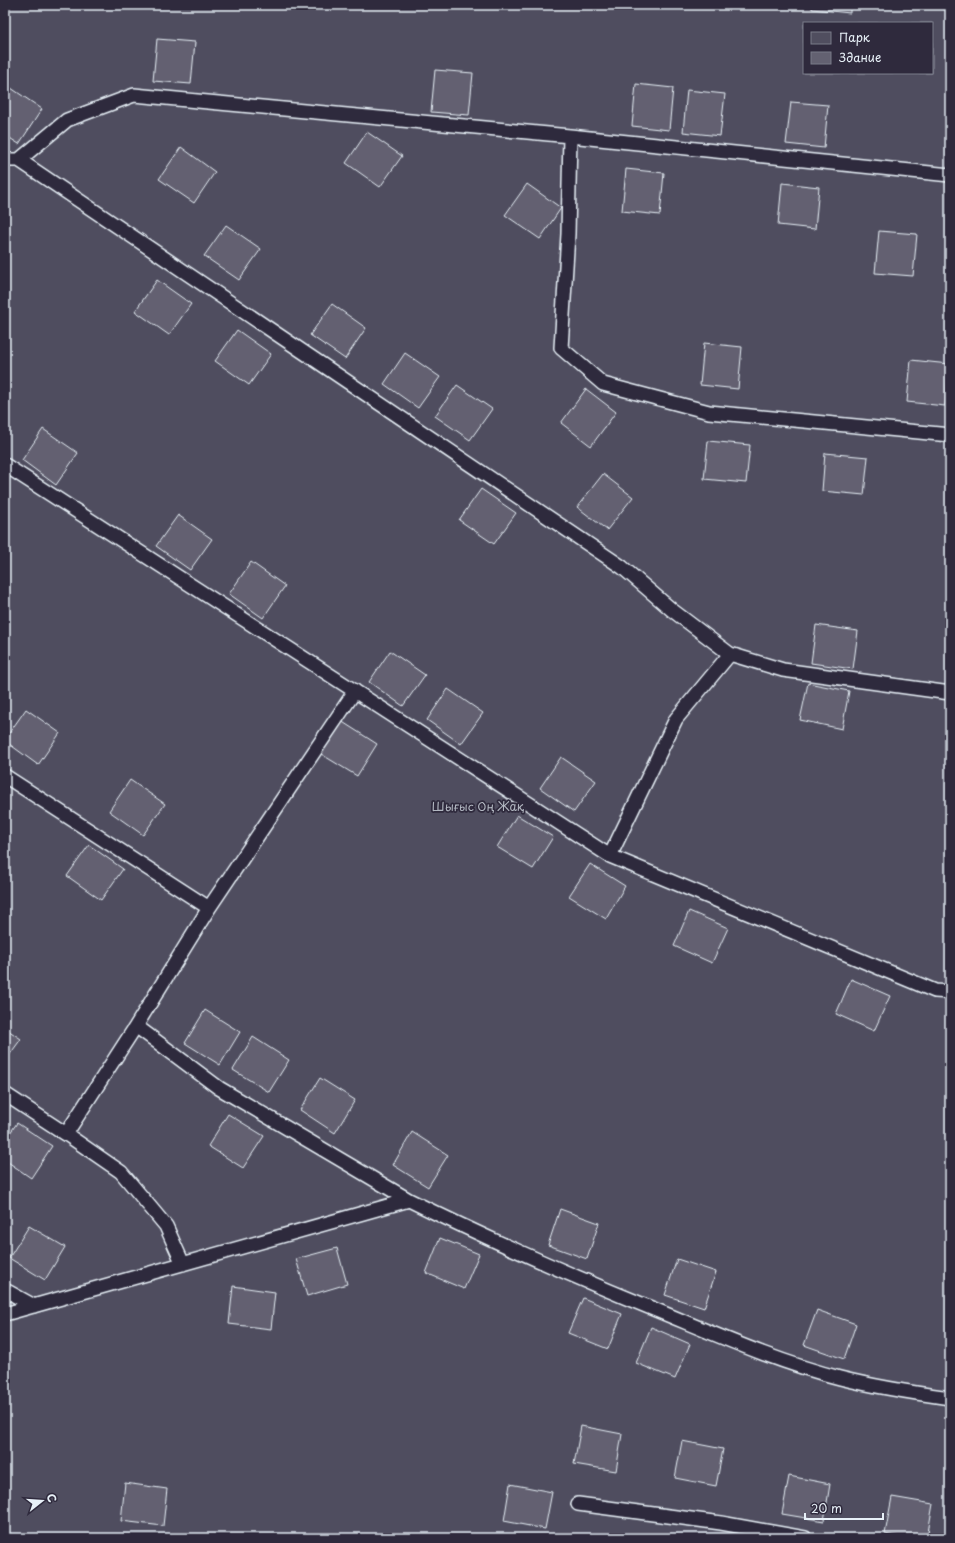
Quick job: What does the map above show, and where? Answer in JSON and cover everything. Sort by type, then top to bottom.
[{"type":"lane","points":[[19,160],[67,120],[134,95],[570,136],[950,175]]},
{"type":"lane","points":[[570,136],[568,234],[561,348],[603,384],[709,412],[950,435]]},
{"type":"lane","points":[[5,160],[19,160],[622,567],[672,610],[730,654],[783,670],[950,693]]},
{"type":"lane","points":[[5,465],[610,856],[935,991],[950,992]]},
{"type":"lane","points":[[610,856],[676,719],[730,654]]},
{"type":"lane","points":[[66,1134],[136,1026],[209,908],[354,691]]},
{"type":"lane","points":[[5,776],[209,908]]},
{"type":"lane","points":[[136,1026],[219,1088],[409,1200],[485,1237],[580,1279],[758,1352],[840,1378],[950,1398]]},
{"type":"lane","points":[[5,1094],[121,1172],[166,1226],[183,1264]]},
{"type":"lane","points":[[5,1314],[409,1200]]},
{"type":"lane","points":[[5,1290],[34,1306]]},
{"type":"lane","points":[[578,1504],[721,1522],[804,1538]]},
{"type":"green space","name":"Шығыс Оң Жақ","points":[[5,5],[950,5],[950,1538],[5,1538]]},
{"type":"building","points":[[812,5],[850,5],[850,13],[812,9]]},
{"type":"building","points":[[157,39],[195,42],[191,84],[153,81]]},
{"type":"building","points":[[435,70],[473,73],[469,115],[431,112]]},
{"type":"building","points":[[636,84],[673,88],[669,130],[632,126]]},
{"type":"building","points":[[11,88],[42,109],[19,144],[5,135],[5,97]]},
{"type":"building","points":[[687,90],[725,94],[720,136],[683,132]]},
{"type":"building","points":[[791,102],[828,105],[824,148],[786,144]]},
{"type":"building","points":[[367,132],[402,156],[380,187],[346,163]]},
{"type":"building","points":[[181,147],[215,172],[194,203],[159,179]]},
{"type":"building","points":[[626,169],[664,173],[660,215],[622,211]]},
{"type":"building","points":[[782,183],[819,187],[815,229],[778,225]]},
{"type":"building","points":[[527,184],[561,208],[540,239],[505,215]]},
{"type":"building","points":[[226,225],[261,249],[239,280],[204,256]]},
{"type":"building","points":[[879,231],[917,234],[913,276],[875,273]]},
{"type":"building","points":[[157,280],[191,304],[169,335],[135,311]]},
{"type":"building","points":[[332,304],[366,328],[345,359],[310,335]]},
{"type":"building","points":[[237,330],[271,354],[249,385],[215,361]]},
{"type":"building","points":[[704,343],[742,347],[738,389],[700,385]]},
{"type":"building","points":[[405,353],[440,377],[418,408],[384,384]]},
{"type":"building","points":[[911,360],[949,364],[945,406],[907,402]]},
{"type":"building","points":[[457,385],[492,409],[470,440],[435,416]]},
{"type":"building","points":[[586,389],[616,412],[591,446],[561,423]]},
{"type":"building","points":[[43,429],[78,453],[56,485],[22,460]]},
{"type":"building","points":[[708,441],[750,445],[746,483],[704,479]]},
{"type":"building","points":[[825,453],[868,457],[864,495],[822,491]]},
{"type":"building","points":[[603,474],[633,497],[607,530],[577,507]]},
{"type":"building","points":[[481,489],[516,513],[494,544],[459,520]]},
{"type":"building","points":[[178,515],[212,539],[190,570],[156,546]]},
{"type":"building","points":[[251,562],[285,586],[263,618],[229,594]]},
{"type":"building","points":[[816,625],[858,631],[853,669],[811,663]]},
{"type":"building","points":[[390,651],[425,675],[403,706],[369,682]]},
{"type":"building","points":[[808,683],[849,691],[842,729],[800,720]]},
{"type":"building","points":[[448,689],[483,713],[461,744],[427,720]]},
{"type":"building","points":[[26,709],[60,733],[38,765],[5,741]]},
{"type":"building","points":[[341,721],[377,744],[357,776],[321,754]]},
{"type":"building","points":[[561,757],[596,781],[574,812],[540,788]]},
{"type":"building","points":[[130,780],[165,804],[143,835],[109,811]]},
{"type":"building","points":[[517,815],[553,837],[533,869],[497,847]]},
{"type":"building","points":[[89,845],[123,869],[101,900],[67,876]]},
{"type":"building","points":[[590,864],[625,886],[606,919],[569,896]]},
{"type":"building","points":[[689,911],[728,928],[712,963],[674,946]]},
{"type":"building","points":[[851,979],[890,996],[874,1031],[836,1014]]},
{"type":"building","points":[[205,1010],[240,1032],[220,1065],[185,1043]]},
{"type":"building","points":[[5,1028],[21,1039],[5,1061]]},
{"type":"building","points":[[253,1037],[289,1060],[269,1092],[233,1070]]},
{"type":"building","points":[[320,1078],[355,1100],[335,1133],[300,1110]]},
{"type":"building","points":[[228,1114],[264,1136],[243,1168],[208,1146]]},
{"type":"building","points":[[17,1123],[52,1146],[31,1178],[5,1160],[5,1140]]},
{"type":"building","points":[[412,1132],[448,1155],[428,1187],[393,1165]]},
{"type":"building","points":[[560,1209],[599,1223],[587,1259],[548,1245]]},
{"type":"building","points":[[29,1226],[65,1247],[45,1280],[9,1258]]},
{"type":"building","points":[[440,1238],[479,1254],[464,1289],[426,1273]]},
{"type":"building","points":[[337,1248],[347,1284],[307,1296],[296,1259]]},
{"type":"building","points":[[677,1259],[716,1272],[704,1308],[665,1295]]},
{"type":"building","points":[[233,1286],[275,1292],[271,1329],[229,1324]]},
{"type":"building","points":[[583,1298],[622,1314],[608,1349],[568,1333]]},
{"type":"building","points":[[817,1310],[856,1324],[844,1359],[804,1345]]},
{"type":"building","points":[[651,1327],[690,1344],[675,1379],[636,1363]]},
{"type":"building","points":[[581,1426],[622,1434],[616,1471],[574,1464]]},
{"type":"building","points":[[682,1441],[723,1449],[716,1486],[675,1478]]},
{"type":"building","points":[[789,1476],[830,1484],[824,1521],[782,1514]]},
{"type":"building","points":[[125,1483],[167,1489],[163,1526],[121,1521]]},
{"type":"building","points":[[510,1484],[552,1492],[545,1529],[504,1521]]},
{"type":"building","points":[[892,1497],[933,1504],[927,1538],[906,1538],[885,1534]]}]
